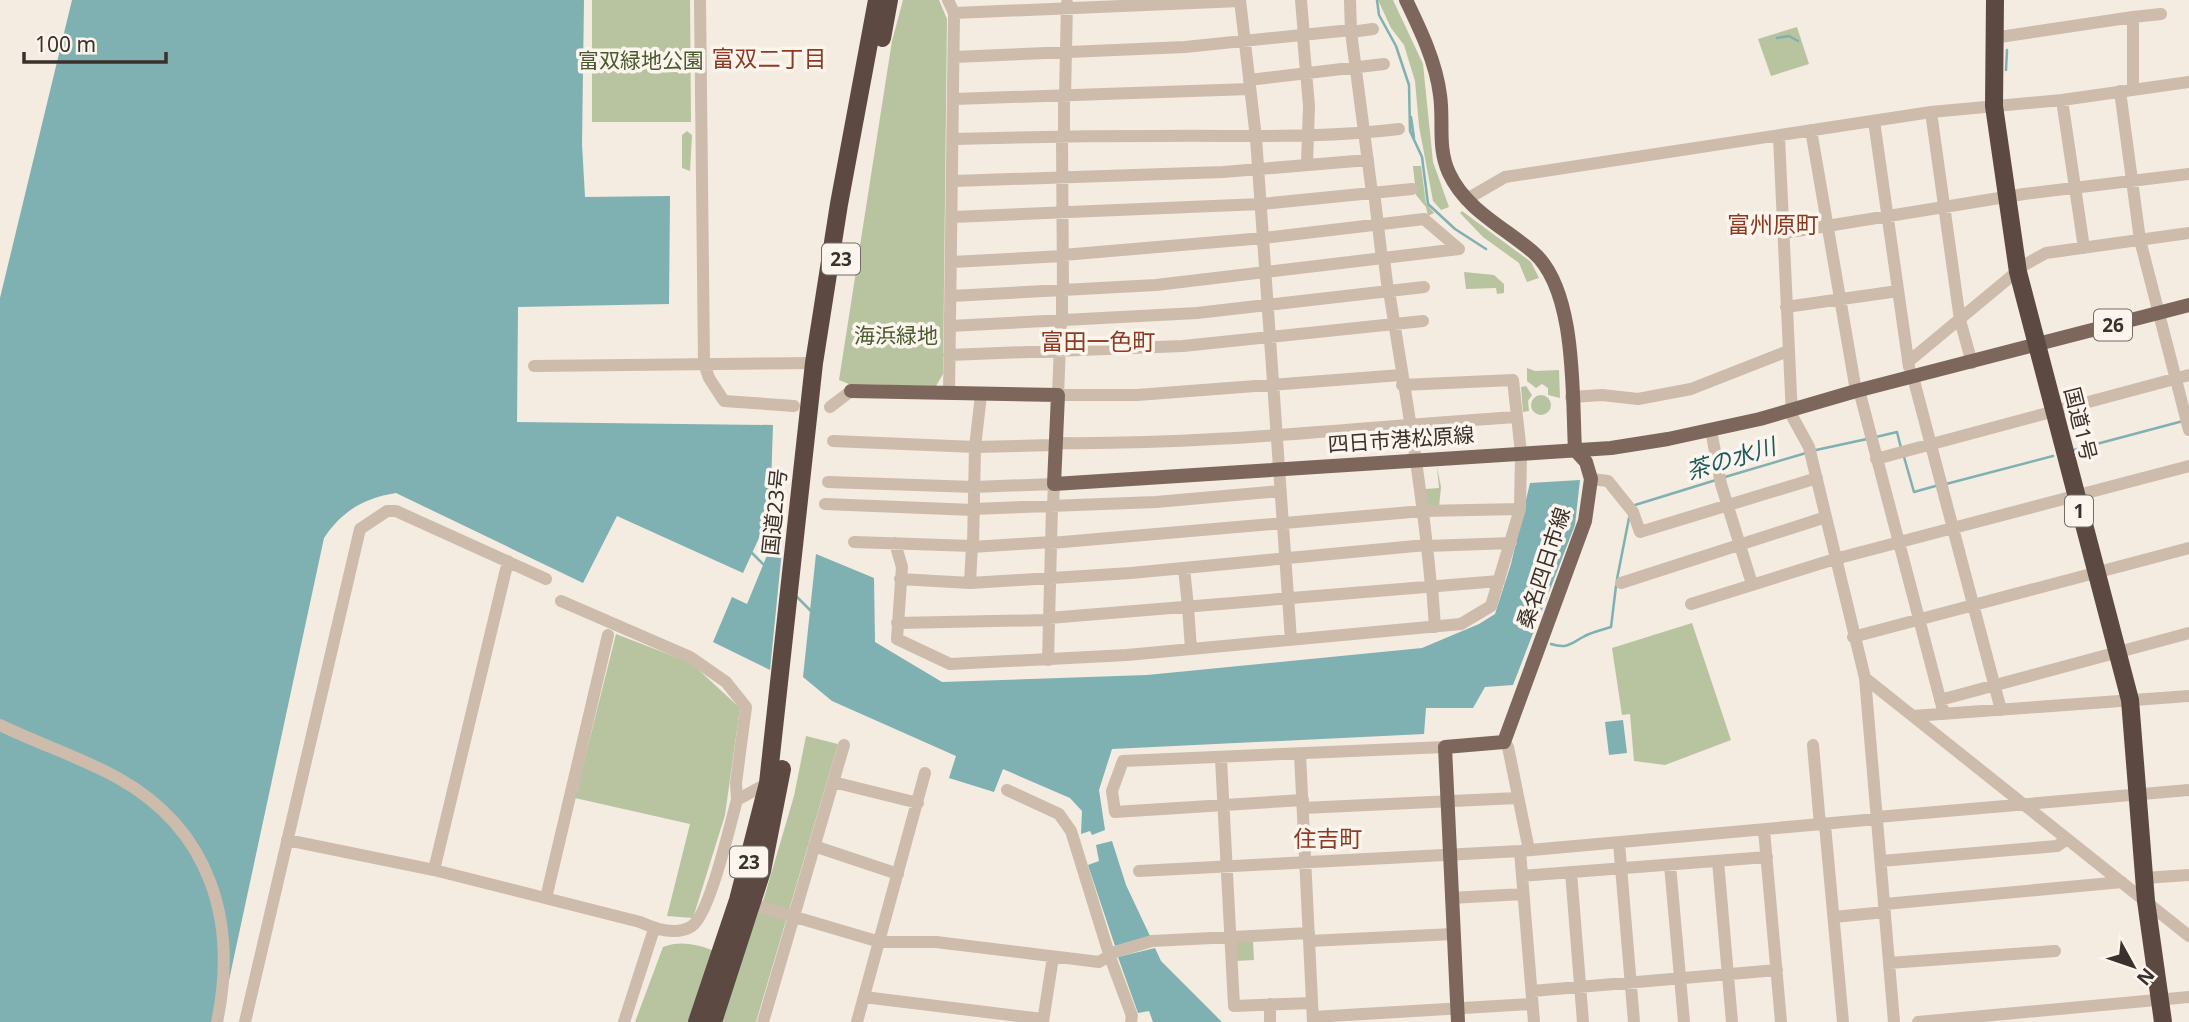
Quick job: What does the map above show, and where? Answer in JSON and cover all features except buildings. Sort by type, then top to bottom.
[{"type":"highway","name":"国道23号","points":[[803,521],[814,363],[836,216],[877,0]]},
{"type":"highway","name":"国道23号","points":[[713,1022],[745,903],[778,798],[784,696],[803,521],[836,287],[890,0]]},
{"type":"highway","name":"国道1号","points":[[1995,0],[1994,106],[2018,272],[2130,701],[2146,901],[2164,1022]]},
{"type":"highway","name":"国道23号","points":[[697,1022],[745,903],[784,696]]},
{"type":"main road","points":[[1406,0],[1437,77],[1443,156],[1450,176],[1467,199],[1533,253],[1551,275],[1567,323],[1572,450],[1586,462],[1591,479]]},
{"type":"main road","name":"26","points":[[2036,345],[2189,305]]},
{"type":"main road","name":"四日市港松原線","points":[[1054,484],[1611,448],[1711,430],[2036,345]]},
{"type":"main road","points":[[851,391],[1058,395],[1054,484]]},
{"type":"main road","name":"桑名四日市線","points":[[1504,742],[1581,538],[1591,479]]},
{"type":"main road","points":[[1458,1016],[1445,747],[1504,742]]},
{"type":"street","points":[[700,0],[704,363],[709,378],[724,401],[794,406]]},
{"type":"street","points":[[948,0],[954,13],[954,181],[949,394]]},
{"type":"street","points":[[954,13],[1067,4],[1240,0],[1259,170],[1291,640]]},
{"type":"street","points":[[1301,0],[1307,75],[1307,164]]},
{"type":"street","points":[[1350,0],[1351,31],[1368,160],[1423,511],[1434,627]]},
{"type":"street","points":[[895,544],[902,567],[897,639],[950,664],[1191,649],[1461,624],[1491,606],[1499,581],[1520,509],[1523,453],[1513,380],[1402,380],[1137,395],[1058,395],[1063,291],[1062,180],[1067,4]]},
{"type":"street","points":[[1993,38],[2161,14]]},
{"type":"street","points":[[2133,17],[2127,91],[2140,240],[2189,430]]},
{"type":"street","points":[[954,57],[1246,42],[1373,29]]},
{"type":"street","points":[[954,99],[1064,96],[1250,85],[1384,64]]},
{"type":"street","points":[[1467,199],[1504,177],[1931,112],[2062,100],[2189,82]]},
{"type":"street","points":[[2062,100],[2084,248]]},
{"type":"street","points":[[1931,112],[1960,320],[1972,363]]},
{"type":"street","points":[[1874,121],[1908,362],[2001,710]]},
{"type":"street","points":[[954,139],[1063,136],[1256,138],[1399,129]]},
{"type":"street","points":[[1811,130],[1857,390],[1944,714]]},
{"type":"street","points":[[1779,137],[1791,409],[1810,451],[1865,678],[1894,1022]]},
{"type":"street","points":[[954,181],[1062,180],[1259,170],[1368,160]]},
{"type":"street","points":[[1784,233],[2189,174]]},
{"type":"street","points":[[953,217],[1261,204],[1412,189]]},
{"type":"street","points":[[951,296],[1156,285],[1459,249],[1424,219],[1264,238],[952,262]]},
{"type":"street","points":[[1908,362],[2018,272],[2046,253],[2189,233]]},
{"type":"street","points":[[950,326],[1061,321],[1269,304],[1424,287]]},
{"type":"street","points":[[1786,307],[1898,291]]},
{"type":"street","points":[[949,355],[1271,338],[1423,321]]},
{"type":"street","points":[[1571,397],[1602,395],[1638,399],[1691,389],[1788,351]]},
{"type":"street","points":[[534,366],[814,363]]},
{"type":"street","points":[[1876,459],[2189,375]]},
{"type":"street","points":[[830,407],[851,391]]},
{"type":"street","points":[[970,583],[975,447],[981,395]]},
{"type":"street","points":[[833,441],[975,447],[1153,443],[1516,417]]},
{"type":"street","points":[[1711,430],[1720,479],[1752,584]]},
{"type":"street","points":[[1691,604],[1836,559],[2076,498],[2189,466]]},
{"type":"street","points":[[1591,479],[1608,481],[1633,512],[1640,532],[1727,503],[1817,478]]},
{"type":"street","points":[[828,482],[974,486],[1054,484],[1048,660]]},
{"type":"street","points":[[825,504],[973,510],[1280,491]]},
{"type":"street","points":[[854,542],[972,547],[1051,543],[1423,511],[1520,509]]},
{"type":"street","points":[[245,1022],[360,529],[387,510],[396,511],[546,579]]},
{"type":"street","points":[[1621,583],[1826,517]]},
{"type":"street","points":[[900,579],[970,583],[1184,568],[1284,556],[1426,545],[1510,543]]},
{"type":"street","points":[[1853,636],[2189,548]]},
{"type":"street","points":[[434,870],[508,561]]},
{"type":"street","points":[[1184,568],[1191,649]]},
{"type":"street","points":[[897,623],[1049,619],[1499,581]]},
{"type":"street","points":[[287,840],[434,870],[640,922],[654,929],[682,931],[700,920],[737,800],[736,783],[746,707],[726,682],[690,657],[561,601]]},
{"type":"street","points":[[1940,699],[2189,633]]},
{"type":"street","points":[[546,898],[608,635]]},
{"type":"street","points":[[1865,678],[2189,936]]},
{"type":"street","points":[[1913,716],[2189,696]]},
{"type":"street","points":[[0,725],[120,779],[161,809],[194,847],[212,884],[223,925],[225,976],[217,1022]]},
{"type":"street","points":[[1504,742],[1508,747],[1525,851],[1522,876],[1534,1022]]},
{"type":"street","points":[[763,1022],[792,915],[844,745]]},
{"type":"street","points":[[1813,745],[1834,917],[1843,1022]]},
{"type":"street","points":[[1445,747],[1221,759],[1124,761],[1112,791],[1115,812],[1224,805],[1517,798]]},
{"type":"street","points":[[1300,754],[1313,1020],[1458,1016],[1580,987],[1777,970]]},
{"type":"street","points":[[1221,759],[1234,1006],[1312,1003]]},
{"type":"street","points":[[857,1022],[925,773]]},
{"type":"street","points":[[833,782],[918,803]]},
{"type":"street","points":[[737,800],[768,783]]},
{"type":"street","points":[[1007,790],[1053,810],[1067,824],[1085,868],[1132,1016],[1131,1022]]},
{"type":"street","points":[[1139,872],[1525,851],[2189,790]]},
{"type":"street","points":[[1764,830],[1781,1022]]},
{"type":"street","points":[[1881,862],[2057,846],[2067,839]]},
{"type":"street","points":[[1619,843],[1634,1022]]},
{"type":"street","points":[[814,846],[898,874]]},
{"type":"street","points":[[1522,876],[1767,857]]},
{"type":"street","points":[[1718,861],[1732,1022]]},
{"type":"street","points":[[1670,864],[1684,1022]]},
{"type":"street","points":[[1571,872],[1583,1022]]},
{"type":"street","points":[[2144,878],[2189,875]]},
{"type":"street","points":[[1834,917],[1885,908],[2122,882]]},
{"type":"street","points":[[1451,898],[1524,894]]},
{"type":"street","points":[[745,903],[880,942],[936,942],[1098,962],[1149,943],[1231,937],[1453,934]]},
{"type":"street","points":[[624,1022],[654,929]]},
{"type":"street","points":[[1889,963],[2054,951]]},
{"type":"street","points":[[864,997],[1043,1020],[1053,957]]},
{"type":"street","points":[[1918,1022],[2189,997]]},
{"type":"street","points":[[1270,1004],[1270,1022]]},
{"type":"green space","name":"富双緑地公園","points":[[592,0],[690,0],[691,122],[592,122]]},
{"type":"green space","name":"海浜緑地","points":[[903,0],[939,0],[947,19],[943,374],[936,386],[849,384],[839,380],[892,41]]},
{"type":"green space","points":[[1378,0],[1393,0],[1423,64],[1433,162],[1449,207],[1441,210],[1433,201],[1419,126],[1415,81],[1404,45],[1391,28]]},
{"type":"green space","points":[[1797,27],[1809,64],[1771,76],[1758,39]]},
{"type":"green space","points":[[687,131],[692,135],[690,171],[682,168],[682,135]]},
{"type":"green space","points":[[1413,166],[1421,166],[1426,203],[1434,213],[1428,216],[1426,207],[1416,195]]},
{"type":"green space","points":[[1462,211],[1531,262],[1539,278],[1527,282],[1519,263],[1483,237],[1460,213]]},
{"type":"green space","points":[[1464,272],[1494,275],[1504,284],[1504,293],[1497,294],[1496,288],[1466,289]]},
{"type":"green space","points":[[1527,368],[1535,371],[1559,370],[1560,398],[1548,395],[1548,388],[1542,384],[1536,388],[1527,381]]},
{"type":"green space","points":[[1526,386],[1532,395],[1528,401],[1529,411],[1523,412],[1521,387]]},
{"type":"green space","points":[[1541,395],[1548,398],[1551,405],[1548,412],[1541,415],[1534,412],[1531,405],[1534,398]]},
{"type":"green space","points":[[1437,467],[1441,487],[1439,507],[1428,508],[1425,489],[1439,488]]},
{"type":"green space","points":[[1692,623],[1731,740],[1665,765],[1634,761],[1630,714],[1622,715],[1612,648]]},
{"type":"green space","points":[[616,634],[691,663],[740,708],[725,815],[693,918],[667,916],[690,824],[575,798]]},
{"type":"green space","points":[[806,736],[838,744],[756,1022],[635,1022],[663,947],[692,944],[739,961],[764,898],[794,796]]},
{"type":"green space","points":[[1253,941],[1254,960],[1236,961],[1235,942]]},
{"type":"water","points":[[72,0],[584,0],[582,144],[585,197],[670,196],[669,304],[518,307],[517,422],[773,425],[770,514],[743,573],[617,516],[583,583],[396,493],[364,502],[338,520],[324,538],[220,1022],[0,1022],[0,298]]},
{"type":"water","points":[[1580,480],[1575,525],[1513,685],[1485,687],[1473,708],[1426,708],[1424,734],[1112,749],[1099,790],[1105,830],[1092,835],[1090,831],[1081,834],[1082,811],[1070,798],[1003,769],[994,792],[949,778],[956,756],[832,701],[803,677],[816,554],[874,578],[875,642],[942,682],[1147,675],[1422,648],[1479,624],[1495,614],[1511,564],[1530,483]]},
{"type":"water","points":[[775,536],[783,540],[770,670],[713,642],[732,597],[747,604]]},
{"type":"water","points":[[1623,720],[1627,753],[1609,755],[1605,722]]},
{"type":"water","points":[[1112,841],[1126,885],[1150,936],[1115,946],[1088,865],[1099,861],[1096,845]]},
{"type":"water","points":[[1155,948],[1161,961],[1222,1022],[1153,1022],[1149,1011],[1138,1013],[1118,957]]},
{"type":"pier","points":[[815,551],[801,680],[813,554]]},
{"type":"waterway","points":[[1377,0],[1379,15],[1396,46],[1409,85],[1410,131],[1422,157],[1428,204],[1455,229],[1486,249]]},
{"type":"waterway","points":[[1777,38],[1789,36],[1798,41]]},
{"type":"waterway","points":[[2006,70],[2007,50]]},
{"type":"waterway","points":[[1411,117],[1414,138]]},
{"type":"waterway","points":[[2074,450],[2183,421]]},
{"type":"waterway","points":[[1876,437],[1897,432],[1901,448]]},
{"type":"waterway","points":[[1816,450],[1867,439]]},
{"type":"waterway","name":"茶の水川","points":[[1725,477],[1806,453]]},
{"type":"waterway","points":[[1946,484],[2053,456]]},
{"type":"waterway","points":[[1904,457],[1914,492],[1939,485]]},
{"type":"waterway","name":"茶の水川","points":[[1635,505],[1716,480]]},
{"type":"waterway","points":[[1617,579],[1629,518]]},
{"type":"waterway","points":[[752,553],[765,566]]},
{"type":"waterway","points":[[1551,644],[1568,645],[1611,627],[1616,586]]},
{"type":"waterway","points":[[795,595],[813,613]]},
{"type":"district","name":"富双二丁目","points":[[769,59]]},
{"type":"district","name":"富州原町","points":[[1773,225]]},
{"type":"district","name":"富田一色町","points":[[1098,342]]},
{"type":"district","name":"住吉町","points":[[1328,839]]}]
